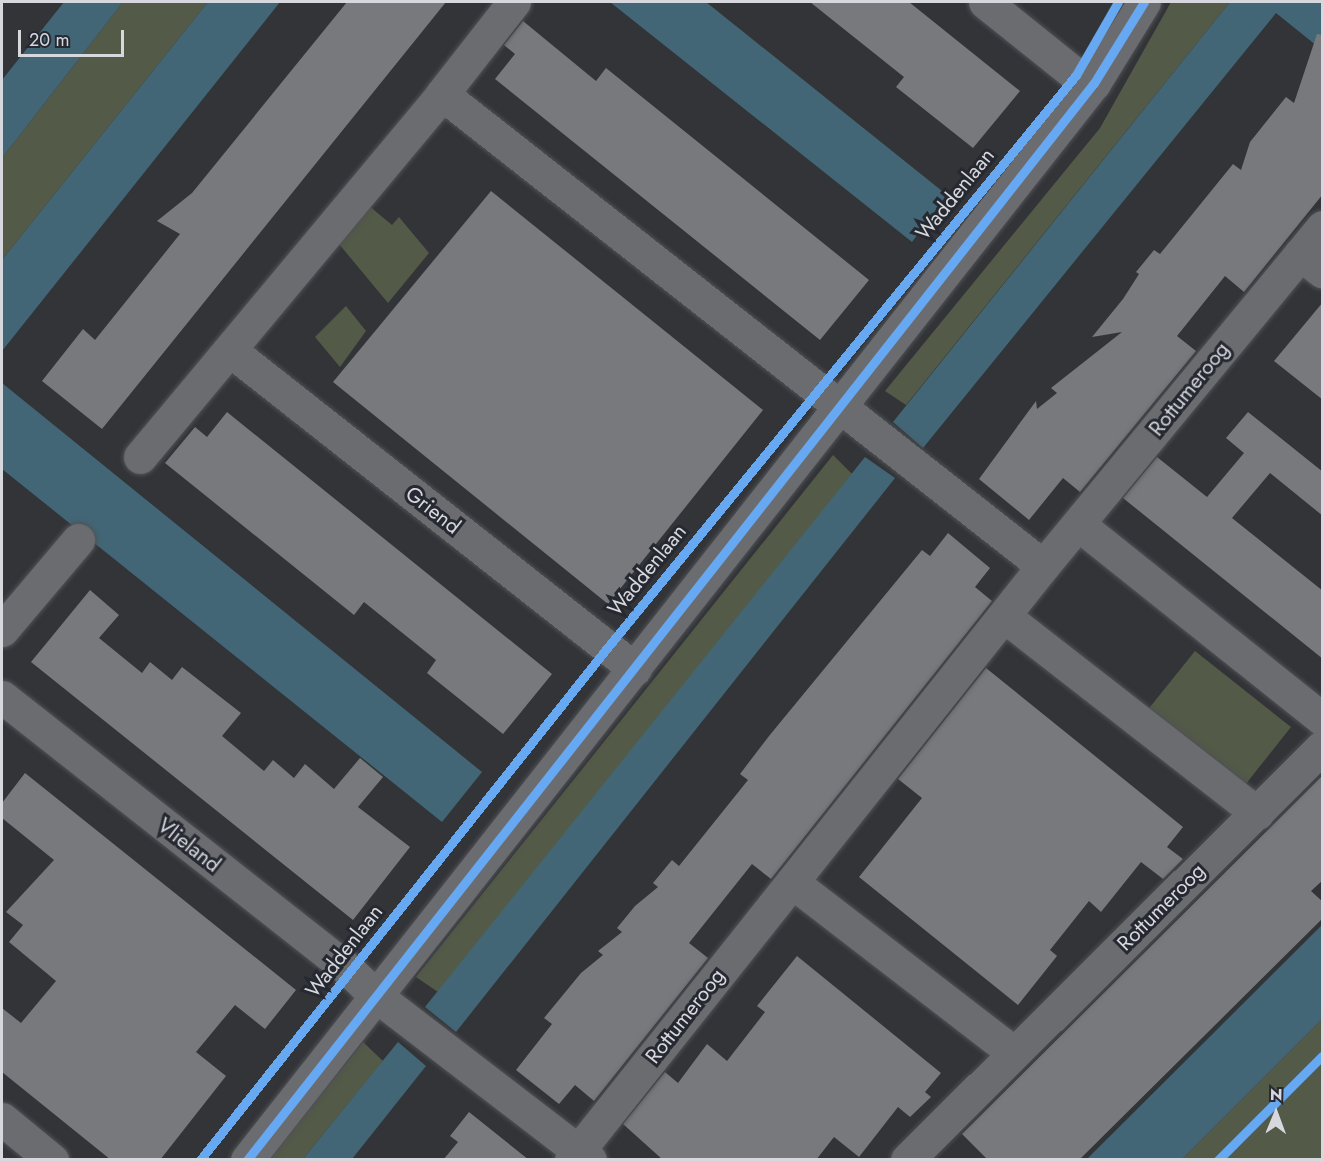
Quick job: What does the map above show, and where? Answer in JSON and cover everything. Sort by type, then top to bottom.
[{"type":"street","points":[[140,457],[231,351],[442,94],[514,2]]},
{"type":"street","points":[[985,2],[1076,75],[1094,83]]},
{"type":"street","name":"Waddenlaan","points":[[247,1160],[375,995],[841,408],[1094,83],[1144,2]]},
{"type":"street","points":[[442,94],[1043,566]]},
{"type":"street","name":"Rottumeroog","points":[[375,995],[580,1156],[792,882],[1043,566],[1311,262],[1323,226]]},
{"type":"street","name":"Griend","points":[[231,351],[635,669]]},
{"type":"street","points":[[1078,524],[1323,719]]},
{"type":"street","points":[[2,630],[78,540]]},
{"type":"street","points":[[1004,616],[1257,813]]},
{"type":"street","name":"Vlieland","points":[[2,697],[351,972],[375,995]]},
{"type":"street","name":"Rottumeroog","points":[[907,1160],[1323,747]]},
{"type":"street","points":[[792,882],[1014,1053]]},
{"type":"street","points":[[2,1119],[52,1160]]},
{"type":"green space","points":[[123,2],[208,2],[2,260],[2,158]]},
{"type":"green space","points":[[1171,2],[1230,2],[906,405],[885,391],[1100,128]]},
{"type":"green space","points":[[368,205],[392,225],[399,217],[429,253],[388,303],[339,244]]},
{"type":"green space","points":[[346,306],[366,331],[340,367],[315,337]]},
{"type":"green space","points":[[833,455],[852,474],[438,992],[416,977]]},
{"type":"green space","points":[[1195,651],[1291,727],[1241,790],[1146,712]]},
{"type":"green space","points":[[1322,1019],[1322,1159],[1182,1159]]},
{"type":"green space","points":[[363,1042],[383,1061],[303,1159],[268,1160]]},
{"type":"water","points":[[64,2],[123,2],[2,158],[2,80]]},
{"type":"water","points":[[208,2],[280,2],[2,351],[2,260]]},
{"type":"water","points":[[610,2],[706,2],[947,195],[912,242]]},
{"type":"water","points":[[1230,2],[1322,2],[1322,50],[1276,13],[923,448],[893,422]]},
{"type":"water","points":[[2,383],[482,772],[442,822],[2,469]]},
{"type":"water","points":[[865,457],[895,478],[456,1032],[425,1007]]},
{"type":"water","points":[[1322,925],[1322,1019],[1182,1159],[1087,1159]]},
{"type":"water","points":[[398,1042],[426,1066],[352,1159],[303,1159]]},
{"type":"building","points":[[347,2],[446,2],[102,429],[42,381],[83,329],[95,340],[180,234],[157,221],[192,193]]},
{"type":"building","points":[[810,2],[909,2],[1020,91],[973,148],[896,87],[904,77]]},
{"type":"building","points":[[523,21],[596,81],[606,68],[869,280],[820,340],[495,79],[515,54],[504,45]]},
{"type":"building","points":[[1317,34],[1323,35],[1323,194],[1244,292],[1225,276],[1177,336],[1196,351],[1080,492],[1063,478],[1029,520],[979,479],[1036,401],[1037,409],[1057,393],[1051,388],[1122,332],[1092,337],[1123,299],[1139,274],[1136,272],[1154,250],[1160,254],[1233,164],[1241,170],[1250,142],[1286,97],[1294,103]]},
{"type":"building","points":[[491,191],[763,410],[608,604],[333,382]]},
{"type":"building","points":[[1323,302],[1323,400],[1274,361]]},
{"type":"building","points":[[227,412],[552,674],[503,734],[427,673],[436,660],[364,602],[354,615],[165,463],[195,427],[207,437]]},
{"type":"building","points":[[1248,412],[1323,472],[1323,516],[1270,473],[1232,518],[1323,591],[1323,659],[1123,498],[1157,457],[1207,497],[1244,453],[1226,438]]},
{"type":"building","points":[[948,533],[990,568],[975,587],[992,601],[771,879],[752,864],[689,943],[708,958],[594,1101],[575,1085],[559,1104],[516,1070],[552,1024],[544,1018],[581,973],[603,955],[598,951],[622,932],[617,928],[635,906],[658,887],[653,883],[672,860],[679,866],[748,780],[740,774],[769,736],[922,550],[930,556]]},
{"type":"building","points":[[90,590],[119,615],[99,638],[142,673],[150,662],[172,680],[182,667],[241,713],[222,736],[264,771],[273,760],[294,778],[305,764],[334,789],[360,758],[383,777],[358,807],[410,847],[353,920],[31,662]]},
{"type":"building","points":[[986,668],[1183,827],[1167,847],[1183,859],[1163,879],[1141,862],[1101,912],[1089,901],[1050,950],[1057,956],[1018,1005],[859,877],[922,798],[898,779]]},
{"type":"building","points":[[25,773],[296,990],[265,1029],[235,1005],[196,1052],[226,1076],[160,1160],[111,1160],[2,1072],[2,1008],[21,1023],[56,981],[9,942],[23,925],[6,912],[54,860],[2,818],[2,803]]},
{"type":"building","points":[[1323,775],[1323,880],[1311,891],[1323,902],[1323,918],[1079,1160],[988,1160],[962,1134]]},
{"type":"building","points":[[797,956],[941,1073],[925,1092],[931,1097],[910,1117],[898,1107],[859,1157],[834,1137],[816,1160],[663,1160],[623,1124],[665,1072],[678,1083],[707,1044],[727,1061],[765,1012],[757,1006]]},
{"type":"building","points":[[469,1112],[529,1160],[443,1160],[458,1142],[450,1136]]},
{"type":"cycle path","points":[[200,1160],[607,648],[1076,75],[1118,2]]},
{"type":"cycle path","points":[[247,1160],[1094,83],[1144,2]]},
{"type":"cycle path","points":[[1218,1160],[1322,1056]]}]
